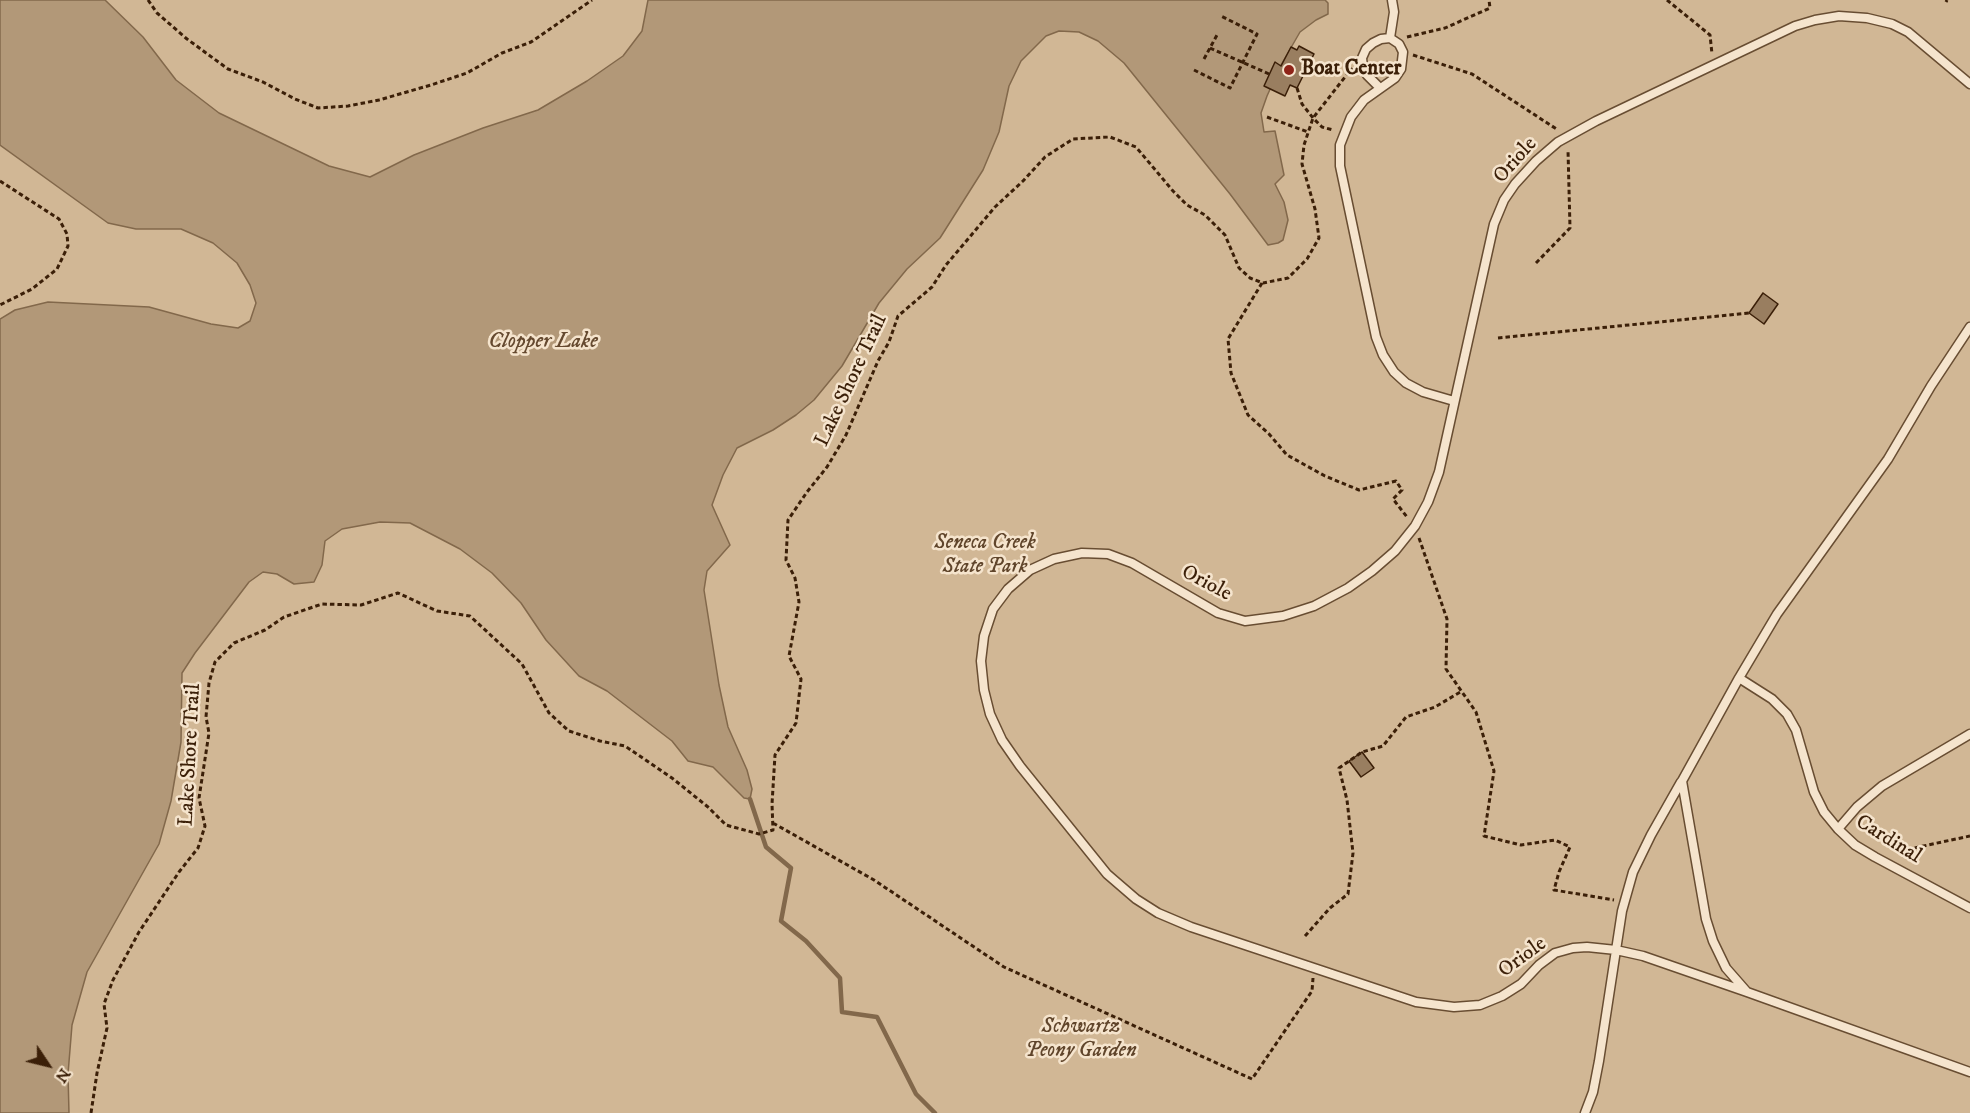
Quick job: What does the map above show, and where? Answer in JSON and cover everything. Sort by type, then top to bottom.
[{"type":"lane","points":[[1390,37],[1394,12],[1392,0]]},
{"type":"lane","name":"Oriole","points":[[1970,84],[1908,32],[1892,24],[1867,18],[1839,16],[1796,26],[1713,64],[1568,136],[1536,161],[1504,200],[1494,224],[1440,472],[1415,526],[1395,551],[1348,588],[1314,606],[1283,616],[1245,621],[1218,614],[1132,563],[1107,554],[1082,553],[1054,559],[1030,570],[1008,589],[993,609],[984,636],[981,661],[984,690],[990,714],[1002,741],[1020,766],[1107,874],[1136,899],[1158,913],[1191,927],[1416,1002],[1454,1007],[1480,1005],[1502,996],[1521,984],[1539,965],[1555,953],[1587,947],[1616,950],[1643,956],[1970,1072]]},
{"type":"lane","points":[[1390,37],[1399,44],[1403,52],[1401,69],[1395,78],[1364,100],[1351,117],[1340,145],[1340,166],[1376,337],[1383,355],[1394,372],[1406,383],[1424,392],[1454,401]]},
{"type":"lane","points":[[1380,88],[1367,75],[1363,68],[1362,58],[1366,49],[1373,43],[1390,37]]},
{"type":"lane","points":[[1585,1113],[1593,1092],[1599,1062],[1624,902],[1633,872],[1651,835],[1739,678],[1778,614],[1888,459],[1931,386],[1970,327]]},
{"type":"lane","points":[[1739,678],[1772,699],[1787,714],[1796,730],[1814,792],[1824,812],[1838,829]]},
{"type":"lane","name":"Cardinal","points":[[1970,734],[1882,786],[1857,807],[1838,829],[1854,845],[1875,858],[1970,908]]},
{"type":"lane","points":[[1682,781],[1706,919],[1713,941],[1726,968],[1747,992]]},
{"type":"path","points":[[148,0],[157,13],[180,33],[228,69],[263,82],[318,108],[348,106],[379,100],[431,86],[467,73],[502,53],[531,42],[592,0]]},
{"type":"path","points":[[1390,37],[1406,38],[1445,28],[1490,8],[1489,0]]},
{"type":"path","points":[[1667,0],[1710,35],[1713,64]]},
{"type":"path","points":[[1194,70],[1230,88],[1257,34],[1221,16]]},
{"type":"path","points":[[1204,59],[1217,35]]},
{"type":"path","points":[[1210,48],[1269,74]]},
{"type":"path","points":[[1403,52],[1472,74],[1568,136],[1570,228],[1536,263]]},
{"type":"path","points":[[1357,61],[1313,118],[1304,145],[1302,164],[1315,209],[1319,238],[1307,259],[1288,278],[1263,283],[1228,339],[1231,373],[1248,415],[1287,455],[1325,476],[1359,490],[1396,481],[1402,490],[1393,499],[1415,526],[1447,619],[1446,669],[1476,712],[1494,771],[1484,836],[1521,846],[1555,840],[1570,847],[1554,890],[1624,902]]},
{"type":"path","points":[[1297,88],[1302,104],[1322,127]]},
{"type":"path","points":[[1267,117],[1308,132]]},
{"type":"path","name":"Lake Shore Trail","points":[[91,1113],[107,1028],[104,1004],[113,980],[139,932],[198,848],[205,826],[199,798],[209,733],[206,717],[209,683],[214,662],[234,643],[265,630],[284,617],[322,604],[361,605],[398,594],[437,611],[470,616],[522,664],[549,713],[569,731],[625,746],[672,778],[726,825],[759,834],[773,830],[775,755],[796,723],[801,679],[789,656],[799,602],[795,578],[786,560],[788,520],[827,467],[846,435],[878,361],[889,342],[898,316],[932,287],[946,265],[995,207],[1045,157],[1073,139],[1110,137],[1136,147],[1187,205],[1205,215],[1225,235],[1239,268],[1250,278],[1263,283]]},
{"type":"path","points":[[0,181],[59,219],[67,234],[68,246],[57,269],[32,289],[0,305]]},
{"type":"path","points":[[1497,338],[1749,313]]},
{"type":"path","points":[[1305,936],[1330,908],[1348,894],[1353,853],[1347,800],[1339,768],[1362,752],[1383,746],[1406,717],[1435,707],[1462,691]]},
{"type":"path","points":[[773,823],[874,880],[1004,966],[1252,1079],[1312,991],[1314,967]]},
{"type":"path","points":[[1900,851],[1970,836]]},
{"type":"green space","name":"Seneca Creek State Park","points":[[0,0],[1970,0],[1970,1113],[0,1113]]},
{"type":"water","name":"Clopper Lake","points":[[0,0],[105,0],[143,37],[176,80],[219,113],[329,166],[370,177],[414,155],[483,128],[538,110],[587,81],[623,56],[642,31],[648,0],[1325,0],[1328,3],[1328,14],[1300,32],[1281,65],[1261,113],[1264,132],[1275,131],[1284,175],[1275,184],[1284,202],[1288,220],[1283,240],[1268,245],[1230,194],[1124,63],[1098,41],[1079,32],[1059,31],[1046,36],[1021,61],[1009,86],[999,132],[983,170],[940,238],[907,269],[879,303],[842,366],[814,400],[773,430],[737,448],[723,475],[712,505],[730,545],[707,571],[704,590],[728,727],[747,770],[752,789],[750,799],[744,798],[713,767],[688,761],[672,741],[607,691],[579,676],[546,640],[521,603],[492,573],[460,549],[410,523],[380,522],[342,529],[325,541],[322,565],[314,582],[294,584],[277,574],[263,572],[249,582],[182,673],[181,742],[171,801],[159,844],[87,972],[72,1025],[68,1074],[69,1113],[0,1113],[0,319],[15,310],[48,302],[149,307],[211,324],[238,328],[250,321],[256,303],[250,285],[237,263],[213,243],[181,229],[136,229],[108,223],[0,145]]},
{"type":"building","name":"Boat Center","points":[[1299,46],[1314,54],[1297,88],[1290,85],[1285,96],[1264,86],[1275,62],[1281,66],[1291,47],[1297,50]]},
{"type":"building","points":[[1763,293],[1778,304],[1764,324],[1749,313]]},
{"type":"building","points":[[1362,752],[1374,768],[1361,777],[1349,761]]},
{"type":"waterway","points":[[750,799],[766,847],[791,868],[781,921],[806,941],[840,978],[842,1012],[877,1017],[916,1094],[935,1113]]},
{"type":"place","name":"Boat Center","points":[[1289,70]]},
{"type":"park label","name":"Schwartz Peony Garden","points":[[1081,1040]]}]
